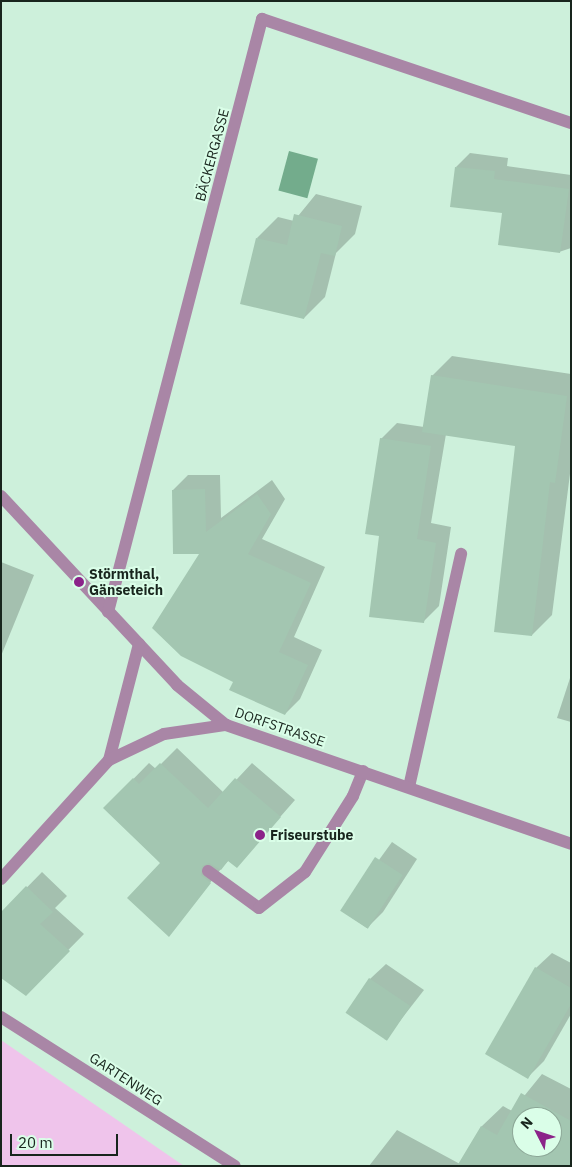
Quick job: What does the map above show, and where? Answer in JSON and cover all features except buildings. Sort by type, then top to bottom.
[{"type":"street","name":"BÄCKERGASSE","points":[[108,612],[262,19],[571,123]]},
{"type":"street","name":"DORFSTRASSE","points":[[1,496],[139,644],[226,725],[571,844]]},
{"type":"street","points":[[409,787],[461,554]]},
{"type":"street","points":[[109,760],[139,644]]},
{"type":"street","points":[[1,879],[109,760],[164,734],[226,725]]},
{"type":"street","points":[[208,871],[259,908],[305,872],[353,796],[363,772]]},
{"type":"street","name":"GARTENWEG","points":[[1,1017],[235,1166]]},
{"type":"shaded area","points":[[289,151],[318,159],[307,198],[278,191]]},
{"type":"shaded area","points":[[1,1040],[184,1166],[1,1166]]},
{"type":"place","name":"Störmthal, Gänseteich","points":[[79,582]]},
{"type":"place","name":"Friseurstube","points":[[260,835]]}]
